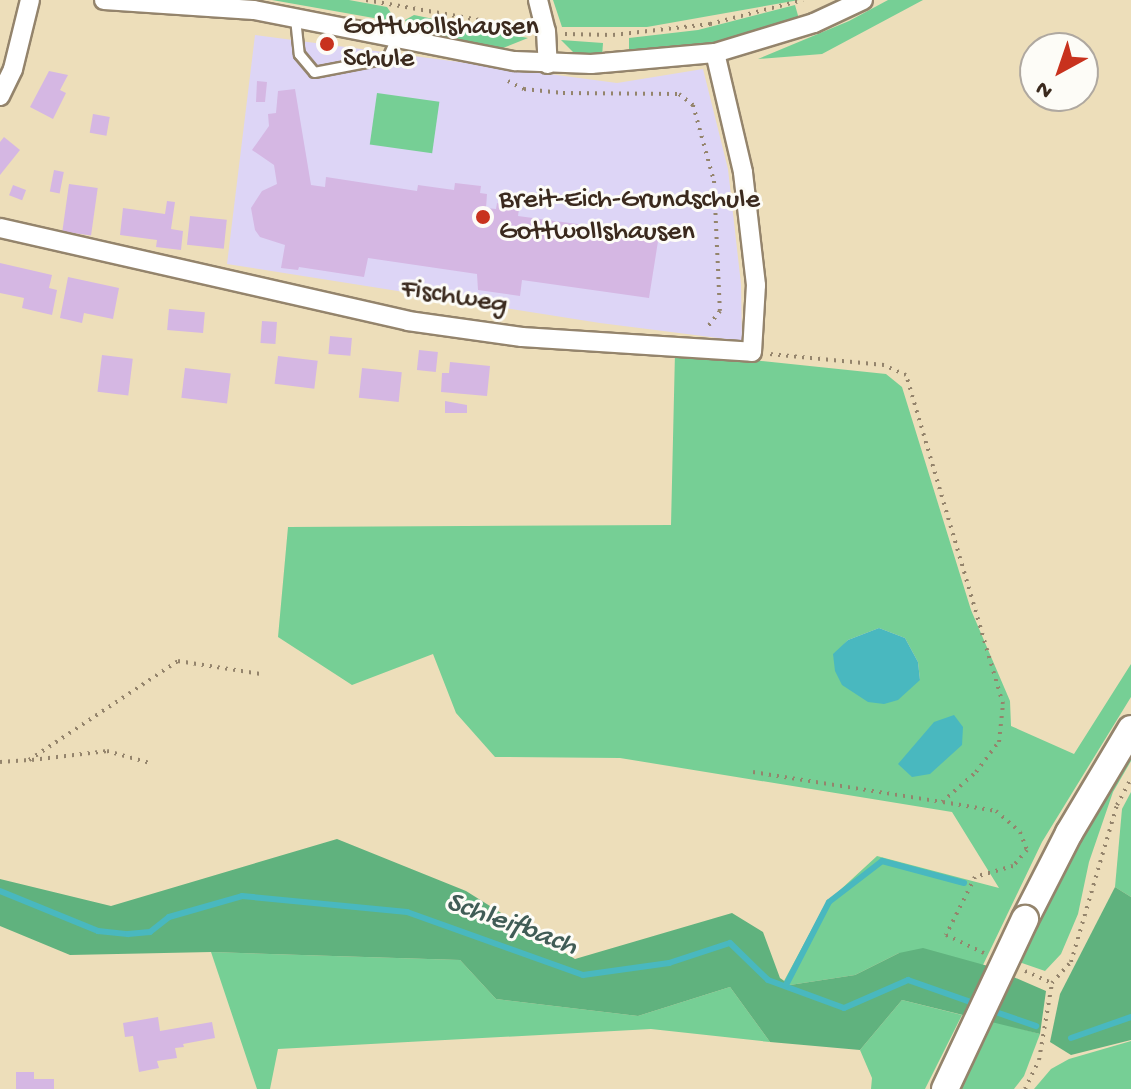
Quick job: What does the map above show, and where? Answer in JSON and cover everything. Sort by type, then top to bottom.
[{"type":"main road","points":[[945,1089],[1069,833],[1131,729]]},
{"type":"street","points":[[0,96],[13,69],[30,0]]},
{"type":"street","points":[[104,0],[254,10],[548,64],[611,64],[715,53],[814,23],[863,0]]},
{"type":"street","points":[[538,0],[546,31],[548,64]]},
{"type":"street","points":[[715,53],[743,172],[756,285],[752,352]]},
{"type":"street","name":"Fischweg","points":[[0,228],[408,321],[522,337],[752,352]]},
{"type":"lane","points":[[295,18],[299,54],[314,72],[387,58],[396,38]]},
{"type":"path","points":[[366,0],[546,31],[587,35],[710,24],[803,0]]},
{"type":"path","points":[[500,77],[524,89],[563,93],[679,94],[693,105],[714,181],[720,297],[720,311],[710,328],[702,331]]},
{"type":"path","points":[[752,352],[884,365],[906,375],[1003,704],[999,742],[976,772],[942,802]]},
{"type":"path","points":[[29,760],[178,661],[261,674]]},
{"type":"path","points":[[0,762],[107,751],[150,763]]},
{"type":"path","points":[[753,772],[996,811],[1020,832],[1027,850],[1013,866],[975,877],[946,935],[997,958]]},
{"type":"path","points":[[1025,1089],[1039,1060],[1052,983],[1071,962],[1117,805],[1131,779]]},
{"type":"path","points":[[1011,965],[1052,983]]},
{"type":"shaded area","name":"Breit-Eich-Grundschule Gottwollshausen","points":[[255,35],[617,83],[703,69],[728,169],[741,284],[742,341],[600,323],[227,264]]},
{"type":"green space","points":[[272,0],[349,0],[387,7],[391,13],[385,20]]},
{"type":"green space","points":[[553,0],[799,0],[647,27],[562,27]]},
{"type":"green space","points":[[888,0],[923,0],[822,54],[758,59],[849,21]]},
{"type":"green space","points":[[795,5],[799,19],[774,28],[709,44],[629,53],[629,38],[698,30]]},
{"type":"green space","points":[[414,15],[528,38],[503,48],[475,44],[410,30],[405,20]]},
{"type":"green space","points":[[561,40],[603,43],[602,57],[573,52]]},
{"type":"green space","points":[[377,93],[439,102],[432,153],[370,144]]},
{"type":"green space","points":[[675,352],[886,374],[902,387],[971,610],[1010,701],[1011,726],[1074,754],[1131,664],[1131,697],[1042,842],[983,965],[899,953],[855,975],[790,985],[784,981],[826,903],[877,856],[999,888],[952,812],[620,758],[495,757],[456,713],[433,654],[352,685],[278,637],[288,527],[671,525]],"holes":[[[879,628],[905,638],[918,662],[920,680],[840,649],[848,640]]]},
{"type":"green space","points":[[1131,749],[1131,761],[1113,792],[1089,862],[1078,914],[1061,954],[1045,971],[1019,962],[1100,795]]},
{"type":"green space","points":[[1131,792],[1131,897],[1115,887],[1122,809]]},
{"type":"green space","points":[[337,839],[466,891],[575,959],[732,913],[763,932],[780,978],[790,985],[855,975],[899,953],[923,948],[988,966],[1046,991],[1040,1034],[902,1000],[860,1050],[770,1042],[730,987],[638,1016],[496,999],[460,960],[211,952],[70,955],[0,926],[0,879],[111,906]]},
{"type":"green space","points":[[1115,887],[1131,897],[1131,1040],[1071,1055],[1050,1042],[1060,994]]},
{"type":"green space","points":[[211,952],[460,960],[496,999],[638,1016],[730,987],[770,1042],[651,1029],[278,1049],[270,1089],[257,1089]]},
{"type":"green space","points":[[902,1000],[962,1015],[925,1089],[871,1089],[872,1078],[860,1050]]},
{"type":"green space","points":[[991,1020],[1040,1034],[1024,1076],[1014,1089],[956,1089]]},
{"type":"green space","points":[[1131,1041],[1131,1089],[1034,1089],[1051,1069],[1069,1059]]},
{"type":"water","points":[[879,628],[905,638],[918,662],[920,680],[898,700],[884,704],[868,702],[842,685],[835,671],[833,654],[848,640]]},
{"type":"water","points":[[954,715],[963,727],[962,745],[930,774],[912,777],[898,764],[934,722]]},
{"type":"building","points":[[49,71],[68,75],[60,90],[66,93],[53,119],[30,107]]},
{"type":"building","points":[[257,81],[267,82],[265,102],[256,102]]},
{"type":"building","points":[[295,89],[311,185],[325,187],[326,177],[417,191],[418,185],[454,190],[455,183],[481,186],[480,193],[487,194],[486,208],[496,209],[497,203],[519,209],[518,216],[659,235],[649,298],[522,280],[520,296],[478,290],[477,274],[368,258],[364,277],[299,267],[298,270],[281,268],[285,245],[260,237],[255,230],[251,208],[262,191],[277,184],[274,165],[252,150],[269,126],[268,114],[276,113],[278,91]]},
{"type":"building","points":[[93,114],[110,117],[106,136],[90,133]]},
{"type":"building","points":[[4,137],[20,150],[0,175],[0,142]]},
{"type":"building","points":[[54,170],[64,172],[60,194],[50,192]]},
{"type":"building","points":[[69,184],[98,188],[91,236],[62,232]]},
{"type":"building","points":[[13,185],[26,190],[22,200],[9,195]]},
{"type":"building","points":[[167,201],[175,202],[171,229],[183,231],[181,250],[156,247],[157,240],[120,235],[123,208],[165,214]]},
{"type":"building","points":[[190,216],[227,220],[224,249],[187,245]]},
{"type":"building","points":[[0,263],[52,275],[49,288],[57,290],[52,315],[22,308],[24,298],[0,293]]},
{"type":"building","points":[[68,277],[119,288],[113,319],[84,313],[82,323],[60,318]]},
{"type":"building","points":[[169,309],[205,312],[203,333],[167,330]]},
{"type":"building","points":[[262,321],[277,322],[275,344],[260,343]]},
{"type":"building","points":[[330,336],[352,338],[350,356],[328,354]]},
{"type":"building","points":[[419,350],[438,352],[436,372],[417,370]]},
{"type":"building","points":[[102,355],[133,359],[128,396],[97,392]]},
{"type":"building","points":[[278,356],[318,361],[314,389],[275,384]]},
{"type":"building","points":[[450,362],[490,366],[487,396],[441,392],[442,373],[449,373]]},
{"type":"building","points":[[185,368],[231,374],[227,403],[181,398]]},
{"type":"building","points":[[362,368],[402,372],[399,402],[359,398]]},
{"type":"building","points":[[445,401],[467,405],[467,413],[445,413]]},
{"type":"building","points":[[158,1017],[160,1031],[212,1022],[215,1038],[183,1044],[184,1047],[175,1048],[177,1058],[157,1061],[159,1068],[139,1072],[133,1036],[125,1037],[123,1023]]},
{"type":"building","points":[[16,1072],[34,1072],[34,1079],[54,1079],[54,1089],[16,1089]]},
{"type":"waterway","points":[[786,985],[829,902],[882,861],[964,883]]},
{"type":"waterway","name":"Schleifbach","points":[[0,891],[98,931],[128,934],[150,932],[169,917],[242,896],[407,912],[583,975],[669,963],[730,943],[768,980],[844,1008],[908,980],[976,1004]]},
{"type":"waterway","name":"Schleifbach","points":[[990,1010],[1036,1026]]},
{"type":"waterway","name":"Schleifbach","points":[[1071,1038],[1131,1017]]},
{"type":"place","name":"Gottwollshausen Schule","points":[[327,44]]},
{"type":"place","name":"Breit-Eich-Grundschule Gottwollshausen","points":[[483,217]]}]
